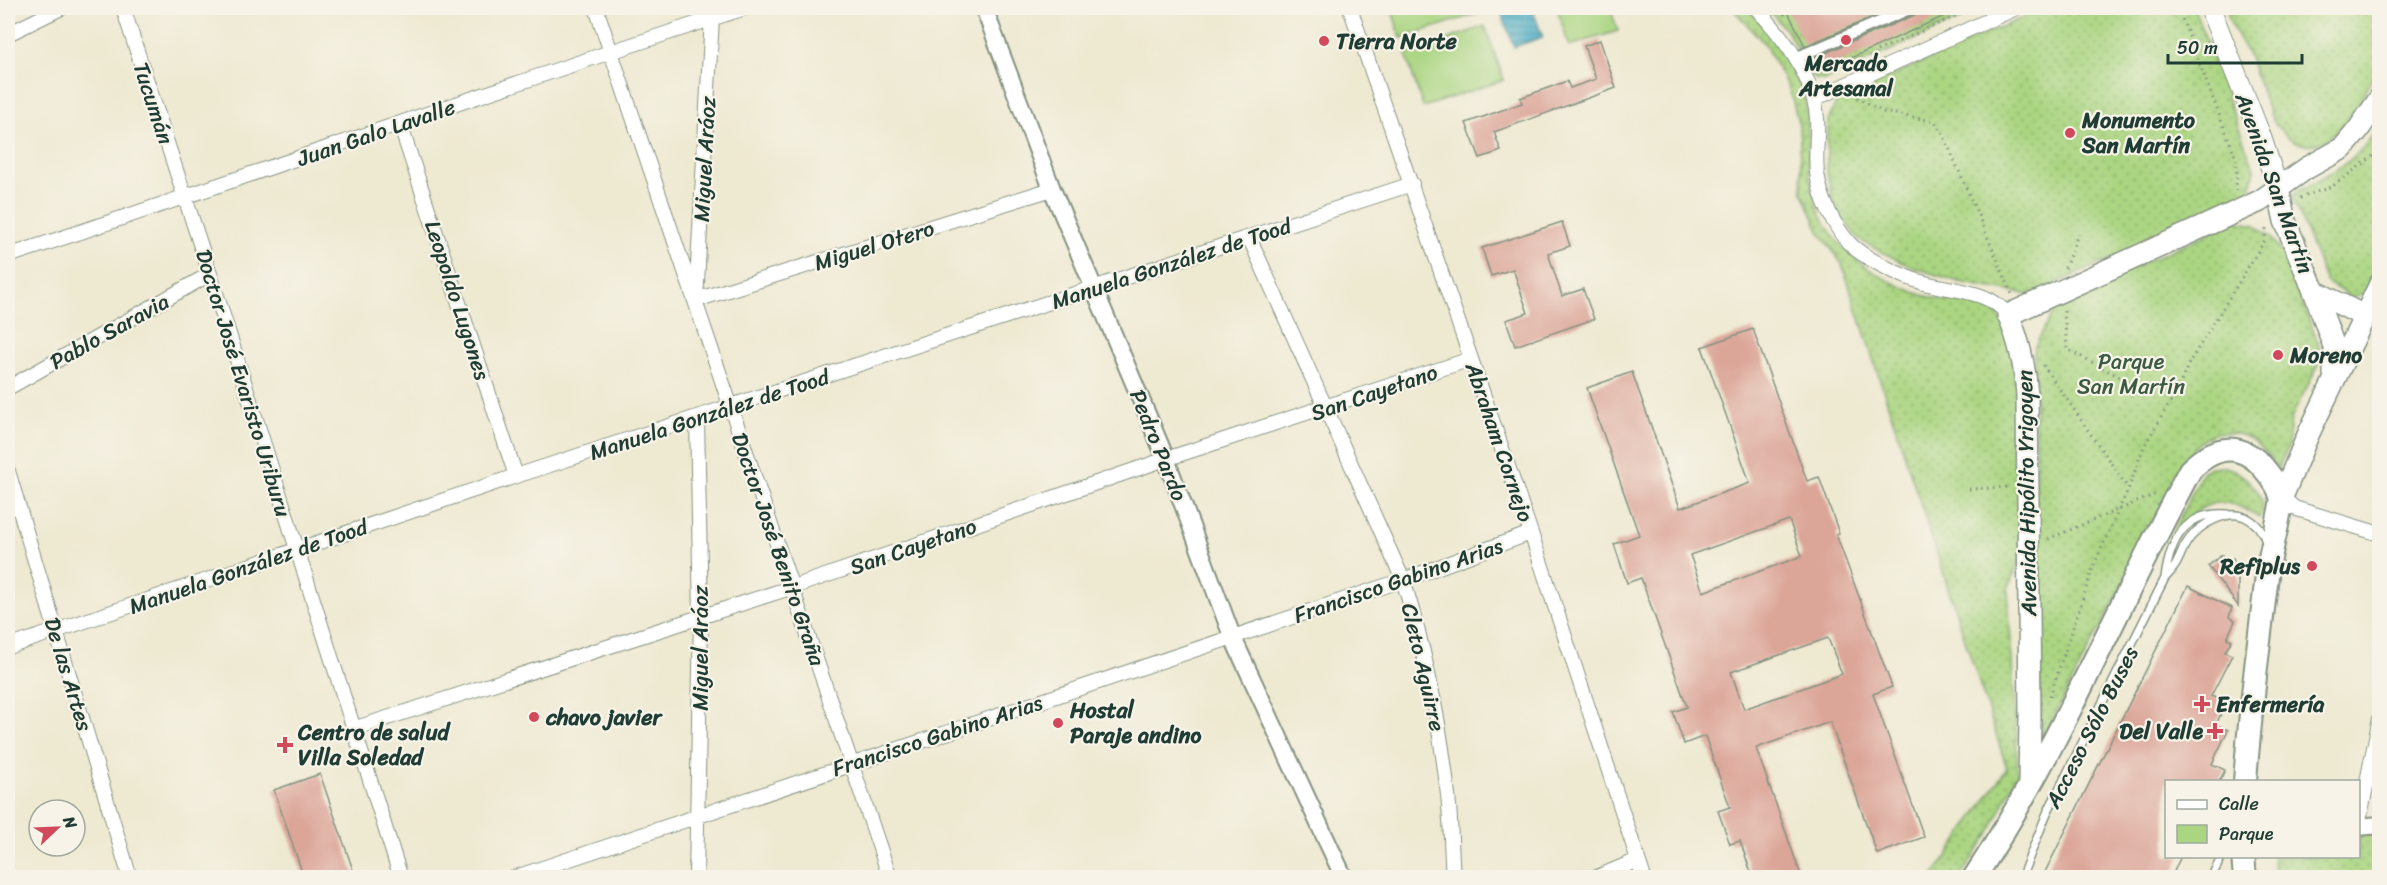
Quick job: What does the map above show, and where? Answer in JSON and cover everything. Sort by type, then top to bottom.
[{"type":"highway","name":"Avenida Hipólito Yrigoyen","points":[[1974,878],[2029,785],[2084,683],[2190,470],[2210,454],[2224,450],[2239,450],[2260,464],[2282,497]]},
{"type":"highway","points":[[2245,780],[2268,565],[2282,497]]},
{"type":"highway","points":[[2243,858],[2245,878]]},
{"type":"main road","name":"Avenida San Martín","points":[[2212,10],[2261,137],[2280,199],[2314,291],[2372,319]]},
{"type":"main road","points":[[2013,313],[2260,201],[2280,199],[2307,168],[2343,148],[2379,98]]},
{"type":"main road","points":[[2282,497],[2334,380],[2372,319],[2379,284]]},
{"type":"main road","points":[[2314,291],[2335,349],[2334,380]]},
{"type":"main road","name":"Avenida Hipólito Yrigoyen","points":[[2013,313],[2025,367],[2028,485],[2029,785]]},
{"type":"street","points":[[8,34],[61,8]]},
{"type":"street","name":"Tucumán","points":[[123,8],[185,198]]},
{"type":"street","name":"Doctor José Benito Graña","points":[[596,8],[890,878]]},
{"type":"street","name":"Juan Galo Lavalle","points":[[8,256],[185,198],[610,50],[745,8]]},
{"type":"street","name":"Pedro Pardo","points":[[984,8],[1052,189],[1166,459],[1232,636],[1344,878]]},
{"type":"street","name":"Abraham Cornejo","points":[[1350,8],[1531,533],[1644,878]]},
{"type":"street","points":[[1756,8],[1775,28],[1795,58],[1814,99],[1819,125],[1817,173],[1834,223],[1851,245],[1875,261],[1920,282],[1991,299],[2013,313]]},
{"type":"street","points":[[1795,58],[1912,8]]},
{"type":"street","points":[[1814,99],[2016,8]]},
{"type":"street","name":"Miguel Aráoz","points":[[696,300],[712,18]]},
{"type":"street","name":"Leopoldo Lugones","points":[[400,124],[516,476]]},
{"type":"street","name":"Manuela González de Tood","points":[[8,647],[516,476],[1412,184]]},
{"type":"street","name":"Miguel Otero","points":[[696,300],[1052,189]]},
{"type":"street","name":"Doctor José Evaristo Uriburu","points":[[185,198],[401,878]]},
{"type":"street","name":"Cleto Aguirre","points":[[1249,237],[1403,580],[1418,628],[1440,739],[1448,798],[1453,878]]},
{"type":"street","name":"Pablo Saravia","points":[[8,388],[210,274]]},
{"type":"street","name":"San Cayetano","points":[[353,729],[793,587],[1166,459],[1471,359]]},
{"type":"street","name":"Miguel Aráoz","points":[[696,878],[701,617],[697,418]]},
{"type":"street","name":"De las Artes","points":[[8,471],[130,878]]},
{"type":"street","points":[[2282,497],[2294,508],[2379,534]]},
{"type":"street","name":"Francisco Gabino Arias","points":[[513,878],[1403,580],[1531,533]]},
{"type":"street","points":[[2360,816],[2379,718]]},
{"type":"street","points":[[2360,826],[2379,825]]},
{"type":"street","points":[[1595,878],[1638,860]]},
{"type":"lane","name":"Acceso Sólo Buses","points":[[2021,878],[2047,813],[2165,578],[2167,561],[2181,533],[2192,520],[2211,513],[2235,514]]},
{"type":"lane","points":[[2235,514],[2244,516],[2260,529],[2267,547],[2268,565]]},
{"type":"lane","name":"Acceso Sólo Buses","points":[[2165,578],[2176,568],[2190,538],[2201,528],[2235,514]]},
{"type":"lane","points":[[2211,878],[2221,858]]},
{"type":"path","points":[[2178,8],[2235,153],[2236,192]]},
{"type":"path","points":[[1828,93],[1842,103],[1856,96],[1883,112],[1934,121],[1943,134],[2013,313]]},
{"type":"path","points":[[2030,716],[2048,702],[2094,564],[2128,489],[2144,446],[2177,391],[2188,363],[2265,240],[2266,221],[2280,199],[2300,198],[2333,186],[2379,151]]},
{"type":"path","points":[[2066,289],[2061,277],[2078,234]]},
{"type":"path","points":[[2064,311],[2067,349],[2144,390]]},
{"type":"path","points":[[2041,361],[2128,489]]},
{"type":"path","points":[[1969,489],[2028,485]]},
{"type":"path","points":[[2028,547],[2160,492]]},
{"type":"green space","points":[[1391,8],[1477,8],[1479,13],[1401,38]]},
{"type":"green space","points":[[1557,8],[1610,8],[1618,31],[1569,46]]},
{"type":"green space","name":"Parque San Martín","points":[[1732,8],[1746,8],[1766,28],[1787,57],[1795,75],[1807,109],[1810,177],[1822,217],[1832,234],[1859,262],[1894,283],[1931,297],[1987,306],[2004,323],[2010,338],[2018,394],[2021,556],[2008,589],[2018,773],[1989,834],[1960,877],[1933,877],[2007,768],[1842,264],[1819,231],[1802,191],[1799,125],[1790,91],[1764,43]]},
{"type":"green space","name":"Mercado Artesanal","points":[[1767,8],[1985,8],[1824,80],[1816,79],[1809,73],[1789,34]]},
{"type":"green space","name":"Parque San Martín","points":[[2044,8],[2194,8],[2255,171],[2250,190],[2243,200],[2030,295],[1959,282],[1909,266],[1859,240],[1836,210],[1827,173],[1829,119],[1837,100]]},
{"type":"green space","points":[[2227,8],[2379,8],[2381,56],[2379,66],[2357,105],[2339,130],[2328,139],[2316,144],[2304,144],[2291,139],[2277,126],[2266,105],[2251,62],[2237,36]]},
{"type":"green space","points":[[1485,26],[1504,80],[1423,107],[1406,54]]},
{"type":"green space","points":[[2379,124],[2379,262],[2367,290],[2358,296],[2351,297],[2326,282],[2292,195],[2330,174],[2352,158],[2362,149]]},
{"type":"green space","name":"Parque San Martín","points":[[2236,221],[2255,225],[2271,238],[2282,252],[2319,345],[2318,366],[2291,418],[2288,447],[2276,473],[2262,448],[2237,434],[2214,434],[2194,448],[2042,739],[2034,348],[2059,301]]},
{"type":"green space","points":[[2223,466],[2239,473],[2253,485],[2261,501],[2262,509],[2259,518],[2231,504],[2208,505],[2188,519],[2168,542],[2202,472],[2210,467]]},
{"type":"green space","points":[[2379,831],[2379,877],[2276,877],[2272,858],[2360,858],[2360,833]]},
{"type":"water","points":[[1499,8],[1532,8],[1543,37],[1514,47]]},
{"type":"building","points":[[1786,8],[1894,8],[1805,46]]},
{"type":"building","points":[[1919,8],[1962,8],[1818,73],[1811,59],[1915,15]]},
{"type":"building","points":[[1600,40],[1616,88],[1494,132],[1501,151],[1480,158],[1466,123],[1522,103],[1520,98],[1567,81],[1570,88],[1596,79],[1584,46]]},
{"type":"building","points":[[1562,222],[1570,246],[1548,253],[1562,296],[1583,289],[1594,319],[1515,346],[1506,320],[1528,313],[1513,269],[1491,276],[1482,248]]},
{"type":"building","points":[[1753,329],[1807,481],[1819,477],[1839,533],[1836,534],[1892,687],[1873,694],[1924,837],[1877,854],[1830,722],[1756,748],[1802,878],[1753,878],[1740,841],[1730,844],[1718,811],[1730,807],[1705,736],[1684,744],[1673,712],[1687,707],[1641,578],[1627,583],[1614,544],[1639,535],[1587,388],[1632,372],[1680,508],[1750,483],[1702,347]],"holes":[[[1789,520],[1802,556],[1703,592],[1690,555]],[[1828,638],[1842,674],[1744,709],[1731,672]]]},
{"type":"building","points":[[2222,555],[2226,562],[2233,558],[2238,574],[2238,606],[2208,566]]},
{"type":"building","points":[[2188,586],[2232,608],[2229,617],[2235,621],[2227,638],[2232,640],[2225,652],[2232,655],[2211,696],[2226,702],[2216,725],[2228,730],[2212,764],[2225,770],[2220,780],[2165,780],[2165,858],[2180,858],[2171,878],[2042,878]]},
{"type":"building","points":[[320,774],[354,873],[341,878],[304,878],[274,790]]},
{"type":"place","name":"Mercado Artesanal","points":[[1846,40]]},
{"type":"place","name":"Tierra Norte","points":[[1324,41]]},
{"type":"place","name":"Monumento San Martín","points":[[2070,133]]},
{"type":"place","name":"Moreno","points":[[2278,355]]},
{"type":"place","name":"Refiplus","points":[[2312,566]]},
{"type":"place","name":"Enfermería","points":[[2202,704]]},
{"type":"place","name":"chavo javier","points":[[534,717]]},
{"type":"place","name":"Hostal Paraje andino","points":[[1058,723]]},
{"type":"place","name":"Del Valle","points":[[2215,731]]},
{"type":"place","name":"Centro de salud Villa Soledad","points":[[285,745]]}]
